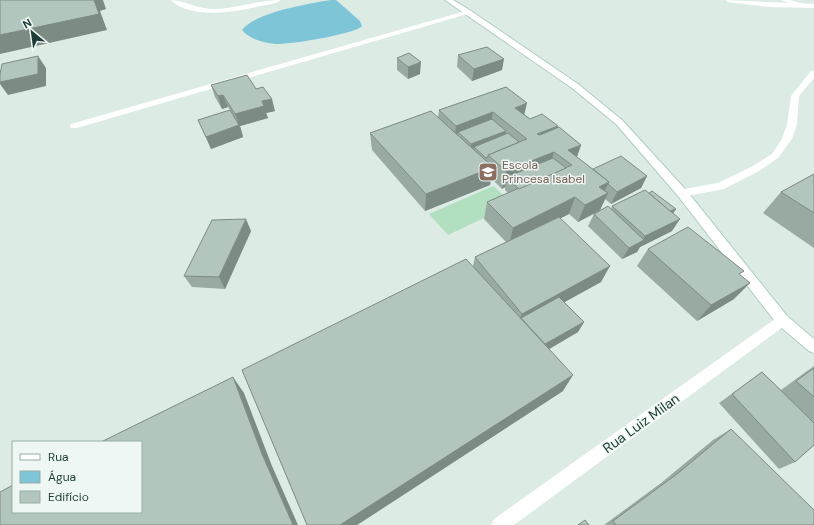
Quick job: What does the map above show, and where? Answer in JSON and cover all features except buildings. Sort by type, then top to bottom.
[{"type":"street","points":[[448,0],[469,12],[575,86],[619,122],[682,193],[782,320],[814,347]]},
{"type":"street","points":[[728,0],[767,5],[812,7]]},
{"type":"street","points":[[682,193],[720,186],[755,169],[775,156],[787,139],[792,124],[795,96],[814,73]]},
{"type":"street","name":"Rua Luiz Milan","points":[[500,525],[782,320]]},
{"type":"lane","points":[[173,0],[189,8],[222,12],[278,0]]},
{"type":"lane","points":[[783,0],[812,7]]},
{"type":"lane","points":[[74,126],[469,12]]},
{"type":"green space","points":[[493,186],[513,204],[448,235],[429,214]]},
{"type":"water","points":[[330,0],[336,0],[360,21],[362,26],[348,32],[335,35],[307,41],[282,44],[262,42],[249,36],[242,30],[259,18],[270,14]]},
{"type":"place","name":"Escola Princesa Isabel","points":[[488,172]]}]
